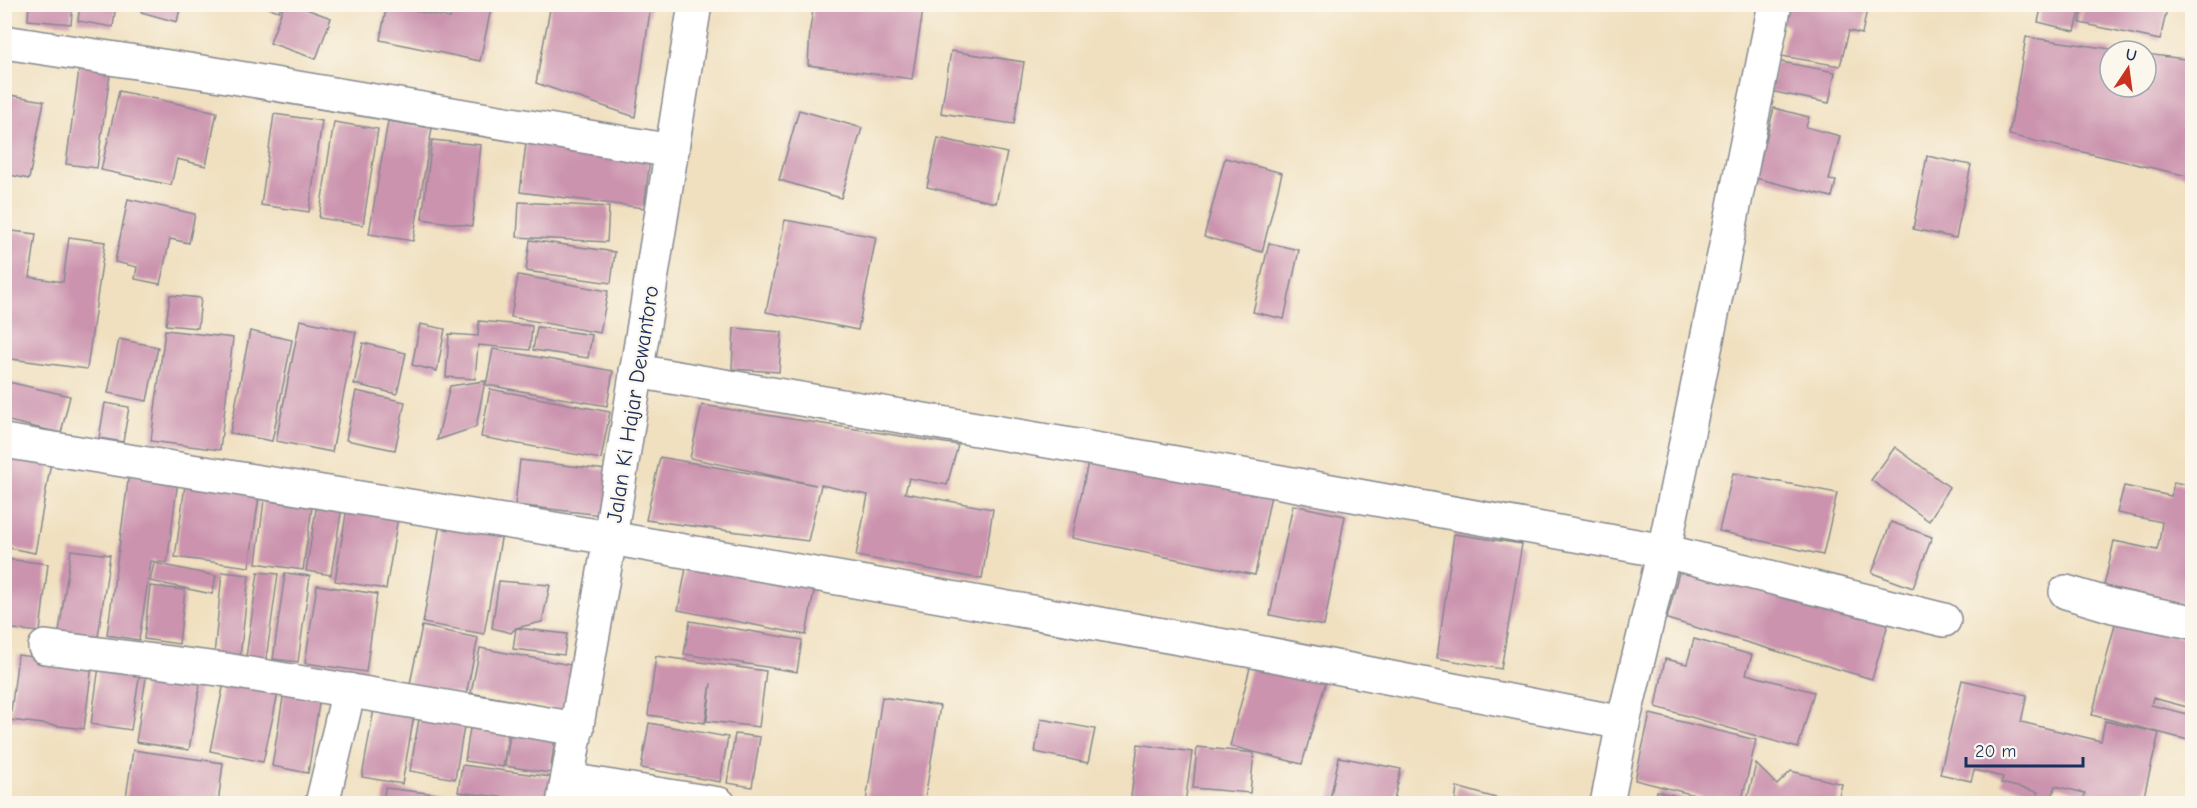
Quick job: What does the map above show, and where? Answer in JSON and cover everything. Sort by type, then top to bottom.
[{"type":"street","name":"Jalan Ki Hajar Dewantoro","points":[[566,792],[610,538],[695,4]]},
{"type":"street","points":[[1607,804],[1623,723],[1664,551],[1775,4]]},
{"type":"street","points":[[4,42],[215,74],[672,151]]},
{"type":"street","points":[[636,371],[1159,460],[1664,551],[1944,620]]},
{"type":"street","points":[[4,441],[610,538],[1253,651],[1623,723]]},
{"type":"street","points":[[2066,592],[2113,606],[2193,622]]},
{"type":"street","points":[[45,647],[226,670],[577,729]]},
{"type":"street","points":[[322,804],[349,690]]},
{"type":"street","points":[[566,792],[718,804]]},
{"type":"building","points":[[29,4],[73,4],[71,24],[28,20]]},
{"type":"building","points":[[80,4],[116,4],[113,27],[78,21]]},
{"type":"building","points":[[143,4],[181,4],[177,22],[141,12]]},
{"type":"building","points":[[255,4],[281,4],[279,11]]},
{"type":"building","points":[[284,4],[292,4],[331,18],[316,59],[270,43]]},
{"type":"building","points":[[387,4],[417,4],[416,11],[450,18],[452,4],[492,4],[480,61],[380,40]]},
{"type":"building","points":[[551,4],[651,4],[635,117],[536,83]]},
{"type":"building","points":[[814,4],[924,4],[912,79],[808,65]]},
{"type":"building","points":[[1782,4],[1868,4],[1862,34],[1849,31],[1840,66],[1781,56],[1788,25],[1778,23]]},
{"type":"building","points":[[2042,4],[2082,4],[2075,31],[2038,22]]},
{"type":"building","points":[[2083,4],[2168,4],[2160,40],[2080,23]]},
{"type":"building","points":[[2026,37],[2098,47],[2098,99],[2158,99],[2158,56],[2192,60],[2192,177],[2009,135]]},
{"type":"building","points":[[951,51],[1024,62],[1014,124],[941,113]]},
{"type":"building","points":[[1776,61],[1835,72],[1829,103],[1770,91]]},
{"type":"building","points":[[80,63],[111,67],[97,168],[66,164]]},
{"type":"building","points":[[119,91],[217,112],[206,166],[177,159],[171,185],[101,170]]},
{"type":"building","points":[[5,94],[44,101],[29,179],[5,174]]},
{"type":"building","points":[[1774,108],[1809,117],[1806,127],[1840,136],[1829,180],[1836,181],[1832,197],[1747,176],[1756,138],[1766,140]]},
{"type":"building","points":[[799,110],[862,128],[841,198],[779,180]]},
{"type":"building","points":[[274,114],[322,121],[309,212],[261,205]]},
{"type":"building","points":[[388,121],[432,128],[413,241],[369,234]]},
{"type":"building","points":[[334,122],[378,129],[363,225],[319,218]]},
{"type":"building","points":[[527,135],[651,150],[644,208],[520,192]]},
{"type":"building","points":[[938,138],[1007,153],[996,203],[927,187]]},
{"type":"building","points":[[432,140],[481,145],[472,226],[422,219]]},
{"type":"building","points":[[1927,156],[1971,165],[1956,238],[1913,229]]},
{"type":"building","points":[[1225,158],[1282,173],[1262,252],[1204,237]]},
{"type":"building","points":[[128,199],[195,214],[189,243],[170,239],[160,284],[135,279],[137,267],[115,262]]},
{"type":"building","points":[[519,202],[609,207],[607,242],[517,237]]},
{"type":"building","points":[[785,220],[876,237],[858,330],[766,312]]},
{"type":"building","points":[[4,230],[36,234],[30,277],[63,282],[69,237],[105,242],[87,369],[4,358]]},
{"type":"building","points":[[530,240],[615,252],[611,283],[526,271]]},
{"type":"building","points":[[1269,243],[1299,250],[1284,319],[1253,312]]},
{"type":"building","points":[[518,275],[608,291],[600,333],[511,317]]},
{"type":"building","points":[[170,295],[201,298],[198,328],[166,325]]},
{"type":"building","points":[[300,320],[356,332],[332,452],[276,441]]},
{"type":"building","points":[[479,321],[532,326],[530,350],[478,345],[475,379],[446,377],[449,334],[478,336]]},
{"type":"building","points":[[420,324],[445,329],[437,371],[412,365]]},
{"type":"building","points":[[537,327],[592,335],[588,358],[533,350]]},
{"type":"building","points":[[734,328],[782,332],[779,372],[732,369]]},
{"type":"building","points":[[165,330],[233,338],[220,450],[151,441]]},
{"type":"building","points":[[250,331],[292,340],[272,441],[230,433]]},
{"type":"building","points":[[119,339],[158,347],[147,401],[108,393]]},
{"type":"building","points":[[363,343],[406,353],[397,394],[354,384]]},
{"type":"building","points":[[493,349],[613,371],[607,406],[486,385]]},
{"type":"building","points":[[4,381],[70,396],[61,433],[4,420]]},
{"type":"building","points":[[485,381],[476,427],[437,440],[450,386]]},
{"type":"building","points":[[490,389],[610,412],[601,459],[481,437]]},
{"type":"building","points":[[356,391],[405,402],[395,450],[346,440]]},
{"type":"building","points":[[105,403],[129,407],[123,442],[99,438]]},
{"type":"building","points":[[702,405],[958,445],[947,485],[909,478],[905,493],[993,509],[982,579],[856,556],[868,495],[821,485],[808,541],[646,520],[660,457],[816,485],[690,458]]},
{"type":"building","points":[[1895,447],[1949,487],[1929,521],[1871,480]]},
{"type":"building","points":[[1090,453],[1272,490],[1255,575],[1072,538]]},
{"type":"building","points":[[4,454],[51,462],[35,553],[4,547]]},
{"type":"building","points":[[520,460],[615,471],[610,516],[515,505]]},
{"type":"building","points":[[1733,473],[1837,493],[1823,555],[1719,531]]},
{"type":"building","points":[[129,474],[178,480],[167,563],[151,561],[139,640],[107,635]]},
{"type":"building","points":[[186,478],[260,489],[249,567],[175,557]]},
{"type":"building","points":[[2174,482],[2192,486],[2192,582],[2188,604],[2104,586],[2114,541],[2157,550],[2159,542],[2162,522],[2117,513],[2124,486],[2171,496]]},
{"type":"building","points":[[318,497],[343,501],[331,575],[306,571]]},
{"type":"building","points":[[264,500],[312,507],[303,570],[256,563]]},
{"type":"building","points":[[348,502],[399,511],[386,589],[335,581]]},
{"type":"building","points":[[1293,505],[1345,516],[1324,626],[1270,615]]},
{"type":"building","points":[[442,512],[504,522],[484,634],[423,623]]},
{"type":"building","points":[[1891,522],[1932,537],[1913,588],[1872,573]]},
{"type":"building","points":[[1454,534],[1522,544],[1501,669],[1437,658]]},
{"type":"building","points":[[71,550],[110,555],[98,637],[59,632]]},
{"type":"building","points":[[6,559],[48,564],[40,632],[4,628]]},
{"type":"building","points":[[154,563],[216,576],[212,594],[150,581]]},
{"type":"building","points":[[687,563],[815,586],[806,635],[678,610]]},
{"type":"building","points":[[1681,564],[1890,617],[1872,679],[1667,619]]},
{"type":"building","points":[[222,572],[249,575],[240,658],[214,656]]},
{"type":"building","points":[[258,572],[278,574],[266,660],[246,657]]},
{"type":"building","points":[[285,573],[310,576],[298,662],[273,659]]},
{"type":"building","points":[[499,581],[550,585],[542,622],[516,628],[511,633],[492,628]]},
{"type":"building","points":[[317,585],[377,594],[366,672],[305,663]]},
{"type":"building","points":[[150,586],[185,590],[179,644],[144,639]]},
{"type":"building","points":[[2116,620],[2192,640],[2192,686],[2187,707],[2153,698],[2151,705],[2192,715],[2188,740],[2092,715]]},
{"type":"building","points":[[690,621],[802,640],[797,672],[684,654]]},
{"type":"building","points":[[422,626],[478,638],[466,695],[410,684]]},
{"type":"building","points":[[516,628],[567,634],[564,655],[513,649]]},
{"type":"building","points":[[1694,639],[1752,655],[1746,674],[1814,692],[1798,748],[1656,707],[1665,659],[1687,664]]},
{"type":"building","points":[[480,648],[576,666],[568,711],[471,693]]},
{"type":"building","points":[[18,655],[92,665],[84,729],[10,720]]},
{"type":"building","points":[[656,656],[766,671],[759,727],[707,721],[711,683],[705,723],[648,715]]},
{"type":"building","points":[[1253,656],[1326,681],[1302,764],[1230,746]]},
{"type":"building","points":[[100,659],[141,665],[131,730],[91,724]]},
{"type":"building","points":[[148,665],[202,673],[189,750],[136,742]]},
{"type":"building","points":[[225,678],[279,689],[263,762],[210,751]]},
{"type":"building","points":[[1962,680],[2027,695],[2021,722],[2101,741],[2105,721],[2159,733],[2142,804],[2083,804],[2085,793],[2055,786],[2051,804],[2036,804],[2038,792],[2001,783],[2003,777],[1974,770],[1971,781],[1940,774]]},
{"type":"building","points":[[284,691],[320,697],[308,773],[272,766]]},
{"type":"building","points":[[882,697],[940,706],[924,804],[866,802]]},
{"type":"building","points":[[375,703],[415,710],[402,784],[362,777]]},
{"type":"building","points":[[420,713],[465,721],[455,779],[410,771]]},
{"type":"building","points":[[1650,714],[1756,740],[1741,804],[1730,804],[1635,780]]},
{"type":"building","points":[[472,715],[510,721],[503,767],[465,761]]},
{"type":"building","points":[[1041,719],[1095,729],[1088,763],[1035,752]]},
{"type":"building","points":[[512,723],[556,730],[550,773],[505,766]]},
{"type":"building","points":[[649,723],[728,737],[720,782],[641,768]]},
{"type":"building","points":[[735,734],[760,737],[752,787],[727,783]]},
{"type":"building","points":[[1138,744],[1192,752],[1185,804],[1130,804]]},
{"type":"building","points":[[1197,747],[1254,753],[1250,793],[1193,788]]},
{"type":"building","points":[[133,750],[223,763],[218,804],[166,804],[126,798]]},
{"type":"building","points":[[1339,757],[1401,769],[1393,804],[1329,804]]},
{"type":"building","points":[[1756,764],[1777,785],[1791,771],[1842,784],[1837,804],[1746,804]]},
{"type":"building","points":[[462,765],[558,778],[554,804],[458,792]]},
{"type":"building","points":[[1457,787],[1514,803],[1514,804],[1455,804]]},
{"type":"building","points":[[385,788],[453,796],[452,804],[383,804]]},
{"type":"building","points":[[1657,791],[1704,803],[1704,804],[1654,804]]},
{"type":"building","points":[[459,797],[487,802],[487,804],[458,804]]}]
